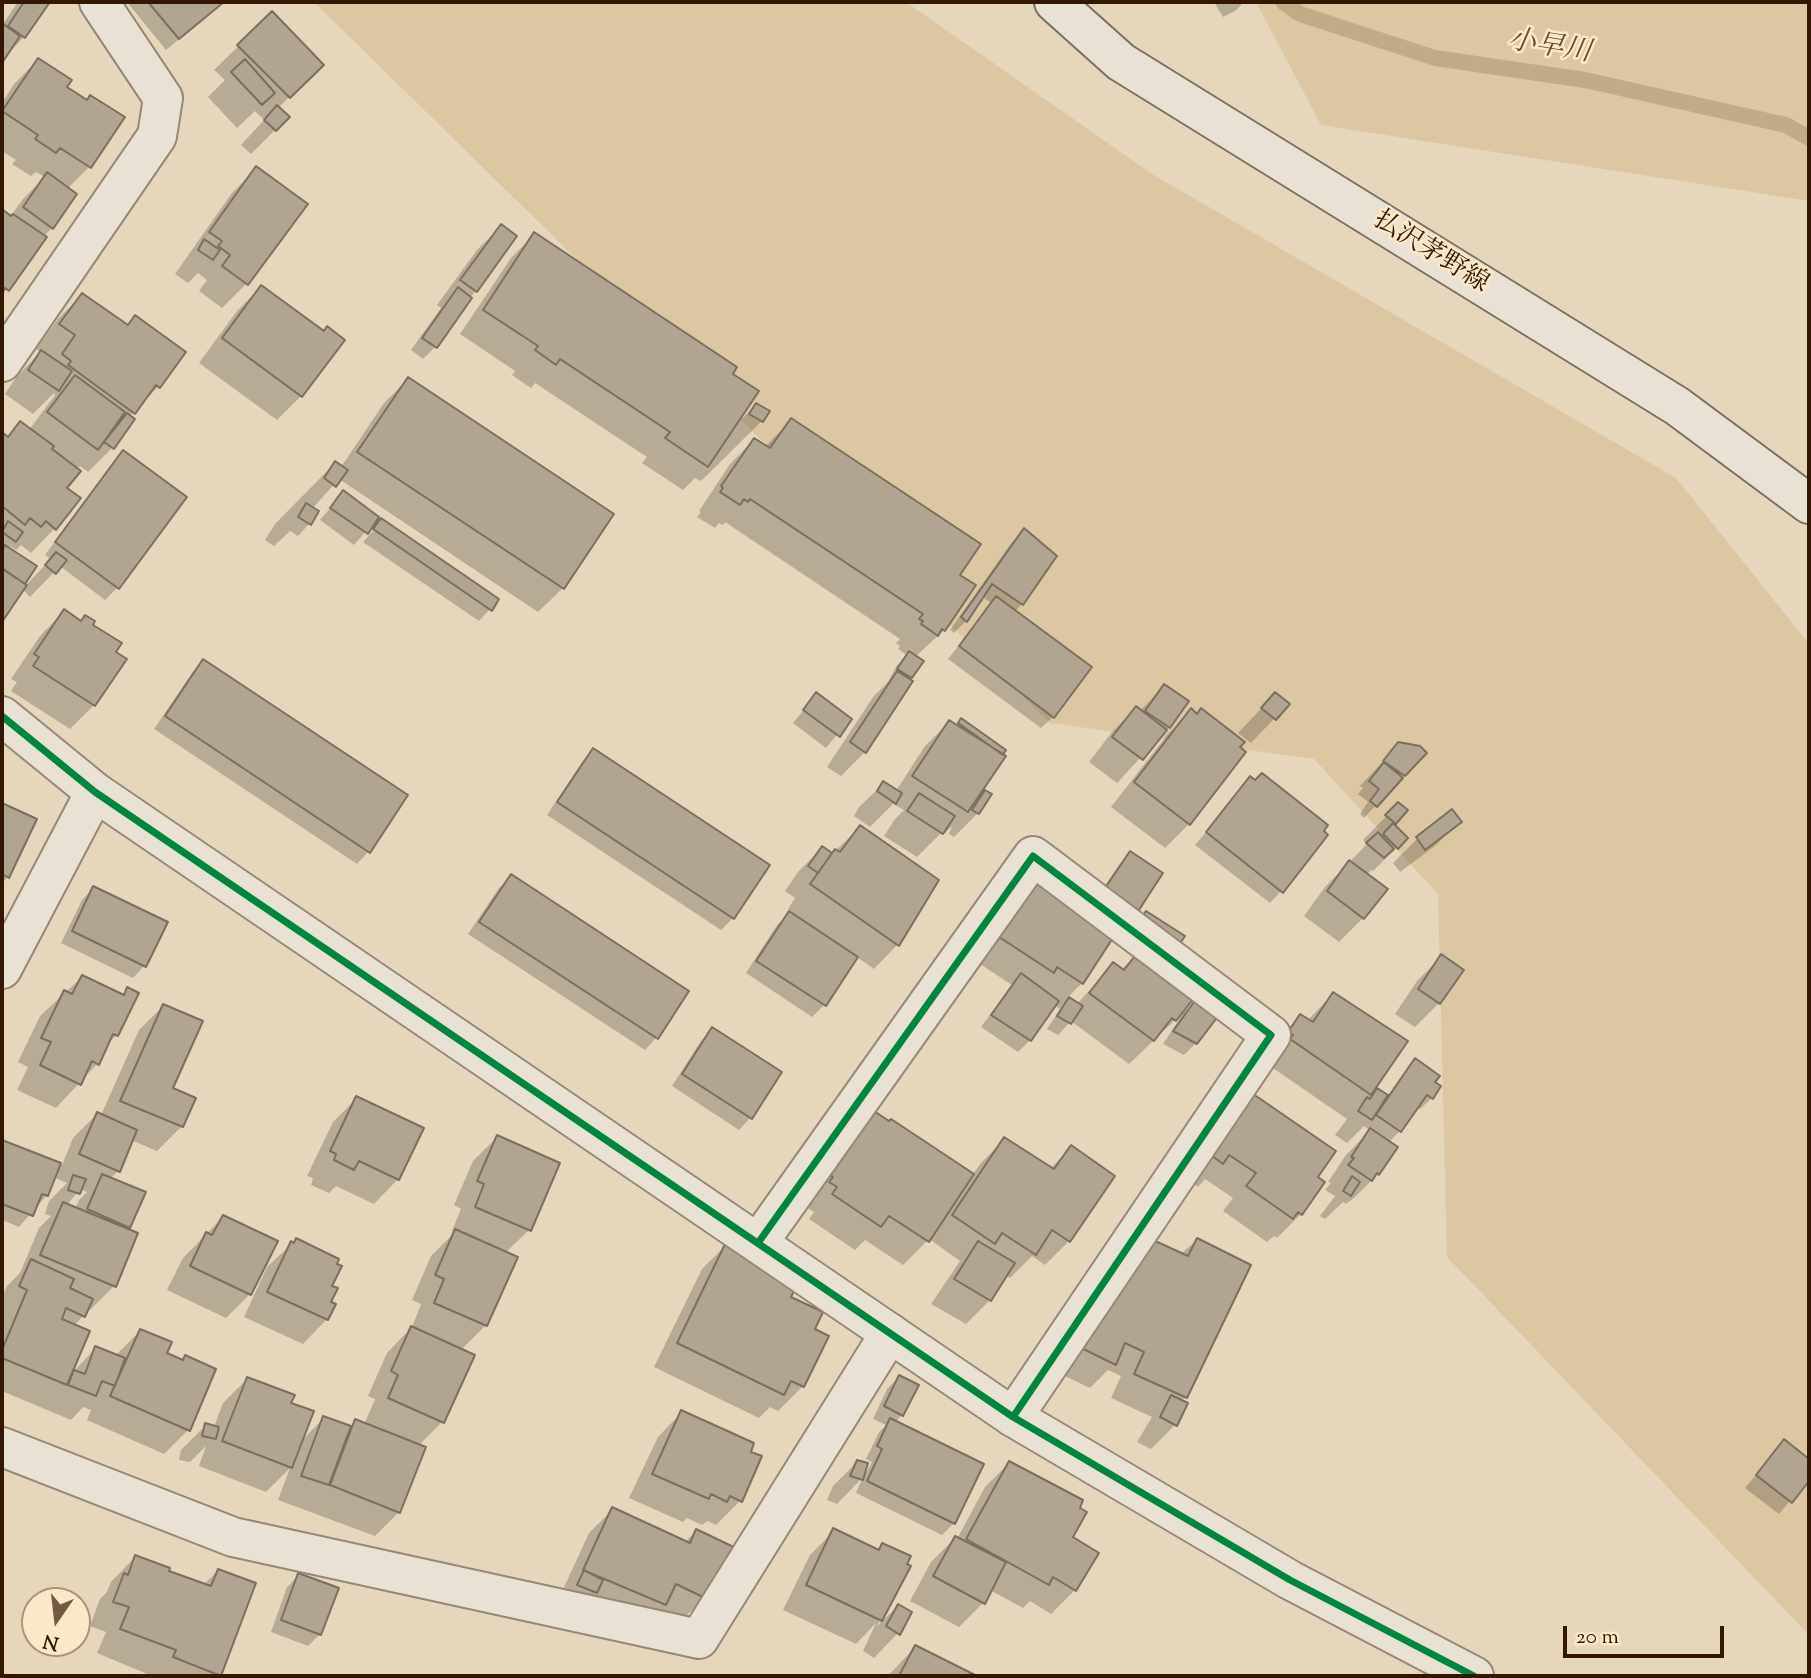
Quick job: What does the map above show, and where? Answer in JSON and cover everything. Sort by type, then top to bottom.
[{"type":"street","points":[[2,362],[157,136],[163,98],[99,2]]},
{"type":"street","name":"払沢茅野線","points":[[1054,2],[1121,62],[1677,406],[1809,504]]},
{"type":"street","points":[[2,716],[95,792],[1013,1418],[1290,1580],[1474,1676]]},
{"type":"street","points":[[2,968],[95,792]]},
{"type":"street","points":[[758,1243],[1033,856],[1271,1035],[1013,1418]]},
{"type":"street","points":[[2,1447],[233,1537],[699,1639],[890,1333]]},
{"type":"shaded area","points":[[314,2],[906,2],[1152,174],[1676,478],[1809,644],[1809,1635],[1447,1257],[1438,894],[1314,759],[1050,723]]},
{"type":"shaded area","points":[[1256,2],[1809,2],[1809,201],[1321,125]]},
{"type":"building","points":[[24,2],[50,2],[25,38],[8,26]]},
{"type":"building","points":[[148,2],[224,2],[179,39]]},
{"type":"building","points":[[272,11],[324,65],[290,98],[237,45]]},
{"type":"building","points":[[2,23],[20,36],[2,63]]},
{"type":"building","points":[[38,58],[72,80],[67,87],[87,100],[90,95],[125,117],[91,168],[60,148],[56,153],[35,139],[38,135],[2,111]]},
{"type":"building","points":[[245,59],[275,93],[262,105],[231,72]]},
{"type":"building","points":[[277,105],[290,117],[276,131],[264,120]]},
{"type":"building","points":[[256,166],[308,204],[248,285],[222,266],[230,255],[218,246],[222,241],[209,232]]},
{"type":"building","points":[[47,172],[77,194],[53,229],[23,207]]},
{"type":"building","points":[[2,209],[47,237],[9,291],[5,288],[2,293]]},
{"type":"building","points":[[501,224],[517,236],[477,292],[460,280]]},
{"type":"building","points":[[534,232],[737,367],[733,374],[759,391],[708,467],[665,438],[670,432],[560,359],[556,365],[535,350],[538,346],[483,310]]},
{"type":"building","points":[[204,239],[220,250],[213,260],[198,250]]},
{"type":"building","points":[[261,285],[324,331],[327,326],[345,340],[302,397],[222,338]]},
{"type":"building","points":[[458,287],[472,298],[437,348],[422,338]]},
{"type":"building","points":[[82,293],[128,325],[135,315],[186,352],[160,388],[156,385],[135,414],[68,365],[71,361],[62,354],[75,335],[59,324]]},
{"type":"building","points":[[41,350],[72,371],[59,391],[28,370]]},
{"type":"building","points":[[75,375],[125,412],[98,450],[47,412]]},
{"type":"building","points":[[408,377],[614,514],[564,589],[357,452]]},
{"type":"building","points":[[756,403],[770,411],[763,422],[749,414]]},
{"type":"building","points":[[127,413],[135,419],[114,449],[104,442]]},
{"type":"building","points":[[791,418],[981,544],[960,575],[976,585],[945,631],[942,629],[938,636],[921,624],[923,621],[919,619],[923,614],[750,499],[748,502],[744,499],[740,505],[720,492],[723,488],[721,486],[754,438],[770,448]]},
{"type":"building","points":[[20,421],[54,446],[52,449],[81,471],[67,488],[81,498],[56,530],[46,521],[41,527],[30,518],[25,525],[2,506],[2,432],[8,437]]},
{"type":"building","points":[[123,450],[187,497],[119,589],[55,542]]},
{"type":"building","points":[[335,461],[348,470],[336,487],[324,478]]},
{"type":"building","points":[[343,490],[379,517],[368,534],[330,508]]},
{"type":"building","points":[[306,503],[319,511],[311,525],[298,517]]},
{"type":"building","points":[[381,518],[499,599],[492,611],[373,529]]},
{"type":"building","points":[[8,521],[23,532],[16,542],[2,532]]},
{"type":"building","points":[[1024,528],[1057,556],[1023,605],[992,584],[967,622],[961,617]]},
{"type":"building","points":[[5,545],[37,566],[25,584],[2,568],[2,551]]},
{"type":"building","points":[[56,552],[67,560],[56,574],[45,565]]},
{"type":"building","points":[[2,569],[27,585],[2,622]]},
{"type":"building","points":[[996,596],[1092,667],[1054,718],[959,646]]},
{"type":"building","points":[[64,609],[81,621],[85,615],[95,621],[93,625],[122,643],[116,652],[127,659],[95,706],[33,666],[39,657],[34,654]]},
{"type":"building","points":[[909,651],[924,661],[912,678],[897,669]]},
{"type":"building","points":[[203,659],[408,795],[370,853],[165,716]]},
{"type":"building","points":[[897,671],[913,681],[866,753],[850,742]]},
{"type":"building","points":[[1164,684],[1189,701],[1170,728],[1145,711]]},
{"type":"building","points":[[816,692],[852,719],[840,737],[803,710]]},
{"type":"building","points":[[1275,692],[1290,704],[1276,720],[1261,708]]},
{"type":"building","points":[[1136,706],[1167,730],[1143,760],[1112,737]]},
{"type":"building","points":[[1191,708],[1197,714],[1201,708],[1245,742],[1240,747],[1246,752],[1190,825],[1134,782]]},
{"type":"building","points":[[961,718],[1006,750],[1003,755],[958,723]]},
{"type":"building","points":[[949,720],[1006,756],[968,812],[912,776]]},
{"type":"building","points":[[1398,742],[1420,746],[1427,753],[1405,776],[1383,761]]},
{"type":"building","points":[[593,748],[770,865],[734,919],[557,802]]},
{"type":"building","points":[[1384,762],[1403,778],[1377,807],[1370,801],[1379,789],[1369,781]]},
{"type":"building","points":[[1262,773],[1328,825],[1324,831],[1328,835],[1283,893],[1206,832],[1250,776],[1255,780]]},
{"type":"building","points":[[883,781],[902,793],[896,804],[877,791]]},
{"type":"building","points":[[985,790],[992,794],[979,814],[972,810]]},
{"type":"building","points":[[919,793],[955,816],[943,834],[907,811]]},
{"type":"building","points":[[1398,802],[1408,810],[1396,824],[1385,815]]},
{"type":"building","points":[[2,803],[37,819],[9,878],[2,874]]},
{"type":"building","points":[[1452,809],[1462,822],[1425,850],[1416,837]]},
{"type":"building","points":[[1393,823],[1408,838],[1398,849],[1383,834]]},
{"type":"building","points":[[860,825],[939,880],[899,946],[810,884],[835,849],[840,852]]},
{"type":"building","points":[[1378,832],[1394,849],[1384,858],[1366,843]]},
{"type":"building","points":[[822,846],[832,853],[818,873],[808,866]]},
{"type":"building","points":[[1130,851],[1163,873],[1137,913],[1103,891]]},
{"type":"building","points":[[1349,860],[1388,889],[1364,919],[1327,891]]},
{"type":"building","points":[[1040,869],[1120,927],[1083,984],[1057,967],[1054,973],[999,937]]},
{"type":"building","points":[[511,874],[689,991],[658,1039],[479,922]]},
{"type":"building","points":[[93,886],[168,922],[146,967],[72,931]]},
{"type":"building","points":[[789,911],[858,957],[826,1006],[756,961]]},
{"type":"building","points":[[1146,911],[1185,936],[1173,954],[1135,928]]},
{"type":"building","points":[[1141,948],[1198,993],[1176,1021],[1172,1018],[1154,1041],[1089,993],[1113,962],[1124,970]]},
{"type":"building","points":[[1441,954],[1464,970],[1440,1004],[1418,989]]},
{"type":"building","points":[[1021,973],[1059,1001],[1031,1041],[991,1015]]},
{"type":"building","points":[[82,975],[124,995],[127,987],[139,993],[118,1036],[113,1034],[99,1065],[92,1061],[81,1085],[40,1065],[51,1042],[41,1038],[64,990],[72,994]]},
{"type":"building","points":[[1333,992],[1408,1041],[1371,1095],[1290,1039],[1293,1035],[1288,1032],[1300,1014],[1313,1022]]},
{"type":"building","points":[[1199,995],[1222,1011],[1197,1044],[1173,1031]]},
{"type":"building","points":[[1069,997],[1083,1006],[1071,1024],[1057,1016]]},
{"type":"building","points":[[163,1004],[203,1021],[173,1088],[196,1098],[183,1127],[120,1101]]},
{"type":"building","points":[[712,1027],[782,1072],[752,1119],[682,1074]]},
{"type":"building","points":[[1415,1058],[1440,1076],[1435,1082],[1441,1086],[1433,1099],[1427,1095],[1401,1132],[1376,1115]]},
{"type":"building","points":[[1243,1087],[1336,1151],[1318,1177],[1325,1182],[1302,1215],[1298,1212],[1293,1219],[1246,1186],[1256,1173],[1229,1155],[1223,1164],[1196,1144]]},
{"type":"building","points":[[1377,1088],[1388,1095],[1372,1120],[1358,1111]]},
{"type":"building","points":[[356,1096],[424,1128],[399,1180],[359,1161],[354,1170],[334,1160],[336,1154],[330,1151]]},
{"type":"building","points":[[865,1105],[974,1174],[929,1242],[889,1216],[881,1227],[832,1194],[837,1187],[829,1182],[833,1177],[827,1173]]},
{"type":"building","points":[[97,1112],[137,1130],[120,1172],[79,1154]]},
{"type":"building","points":[[1370,1128],[1398,1147],[1372,1181],[1348,1165]]},
{"type":"building","points":[[497,1135],[560,1163],[531,1231],[475,1207],[484,1184],[477,1181]]},
{"type":"building","points":[[1004,1137],[1054,1169],[1071,1145],[1115,1176],[1070,1242],[1052,1230],[1036,1255],[1002,1233],[995,1244],[952,1215]]},
{"type":"building","points":[[2,1140],[61,1163],[48,1196],[42,1194],[33,1216],[2,1204]]},
{"type":"building","points":[[102,1174],[146,1192],[130,1228],[87,1209]]},
{"type":"building","points":[[73,1175],[86,1179],[80,1194],[68,1190]]},
{"type":"building","points":[[1352,1176],[1360,1182],[1351,1196],[1343,1191]]},
{"type":"building","points":[[63,1202],[138,1233],[116,1287],[40,1255]]},
{"type":"building","points":[[223,1215],[278,1241],[251,1295],[190,1266],[206,1232],[212,1235]]},
{"type":"building","points":[[455,1229],[518,1257],[487,1326],[434,1303],[444,1279],[435,1275]]},
{"type":"building","points":[[1142,1235],[1188,1256],[1197,1238],[1251,1265],[1187,1398],[1134,1374],[1144,1352],[1125,1343],[1116,1365],[1071,1343]]},
{"type":"building","points":[[296,1238],[339,1259],[337,1264],[342,1266],[332,1286],[338,1288],[331,1302],[336,1304],[328,1320],[267,1292],[291,1241],[294,1243]]},
{"type":"building","points":[[978,1241],[1015,1263],[991,1301],[954,1279]]},
{"type":"building","points":[[726,1242],[800,1278],[791,1297],[823,1312],[815,1329],[829,1336],[804,1387],[791,1381],[784,1395],[677,1343]]},
{"type":"building","points":[[31,1259],[74,1279],[70,1288],[93,1299],[85,1317],[66,1308],[62,1319],[90,1331],[67,1385],[2,1358],[2,1350],[27,1290],[19,1286]]},
{"type":"building","points":[[411,1326],[475,1355],[444,1423],[388,1398],[398,1375],[391,1371]]},
{"type":"building","points":[[140,1329],[172,1342],[167,1353],[183,1360],[185,1355],[216,1369],[190,1431],[110,1396]]},
{"type":"building","points":[[95,1346],[125,1358],[115,1386],[102,1381],[96,1396],[68,1385],[74,1370],[85,1374]]},
{"type":"building","points":[[899,1375],[919,1385],[903,1416],[884,1406]]},
{"type":"building","points":[[247,1377],[295,1395],[291,1403],[314,1411],[292,1468],[222,1441]]},
{"type":"building","points":[[1171,1395],[1188,1403],[1177,1426],[1160,1417]]},
{"type":"building","points":[[681,1410],[754,1443],[751,1452],[762,1456],[742,1502],[730,1496],[727,1502],[711,1494],[709,1499],[652,1474]]},
{"type":"building","points":[[323,1416],[351,1426],[329,1485],[301,1476]]},
{"type":"building","points":[[890,1418],[984,1464],[955,1524],[867,1481],[882,1449],[877,1446]]},
{"type":"building","points":[[355,1419],[426,1447],[400,1513],[330,1485]]},
{"type":"building","points":[[205,1423],[219,1427],[216,1439],[202,1436]]},
{"type":"building","points":[[1784,1439],[1809,1459],[1809,1481],[1792,1503],[1756,1475]]},
{"type":"building","points":[[857,1460],[868,1463],[863,1480],[850,1476]]},
{"type":"building","points":[[1009,1461],[1083,1500],[1080,1508],[1087,1512],[1073,1537],[1099,1553],[1076,1591],[1053,1577],[1049,1585],[966,1539]]},
{"type":"building","points":[[612,1507],[690,1543],[696,1529],[740,1550],[705,1598],[676,1584],[666,1605],[583,1570]]},
{"type":"building","points":[[833,1528],[879,1550],[882,1543],[911,1556],[907,1564],[911,1566],[882,1621],[806,1585]]},
{"type":"building","points":[[955,1536],[1006,1562],[985,1604],[933,1576]]},
{"type":"building","points":[[135,1555],[211,1586],[218,1569],[256,1583],[221,1676],[173,1657],[176,1650],[120,1629],[129,1607],[113,1602],[124,1573],[128,1575]]},
{"type":"building","points":[[584,1570],[603,1580],[597,1593],[577,1585]]},
{"type":"building","points":[[298,1573],[339,1588],[321,1635],[281,1620]]},
{"type":"building","points":[[898,1604],[912,1612],[900,1635],[886,1626]]},
{"type":"building","points":[[915,1645],[977,1676],[899,1676]]},
{"type":"waterway","name":"小早川","points":[[1283,2],[1300,14],[1435,58],[1585,80],[1786,125],[1809,138]]},
{"type":"cycle path","points":[[2,716],[95,792],[1013,1417],[1290,1580],[1474,1676]]},
{"type":"cycle path","points":[[758,1243],[1033,856],[1271,1035],[1013,1417]]}]
